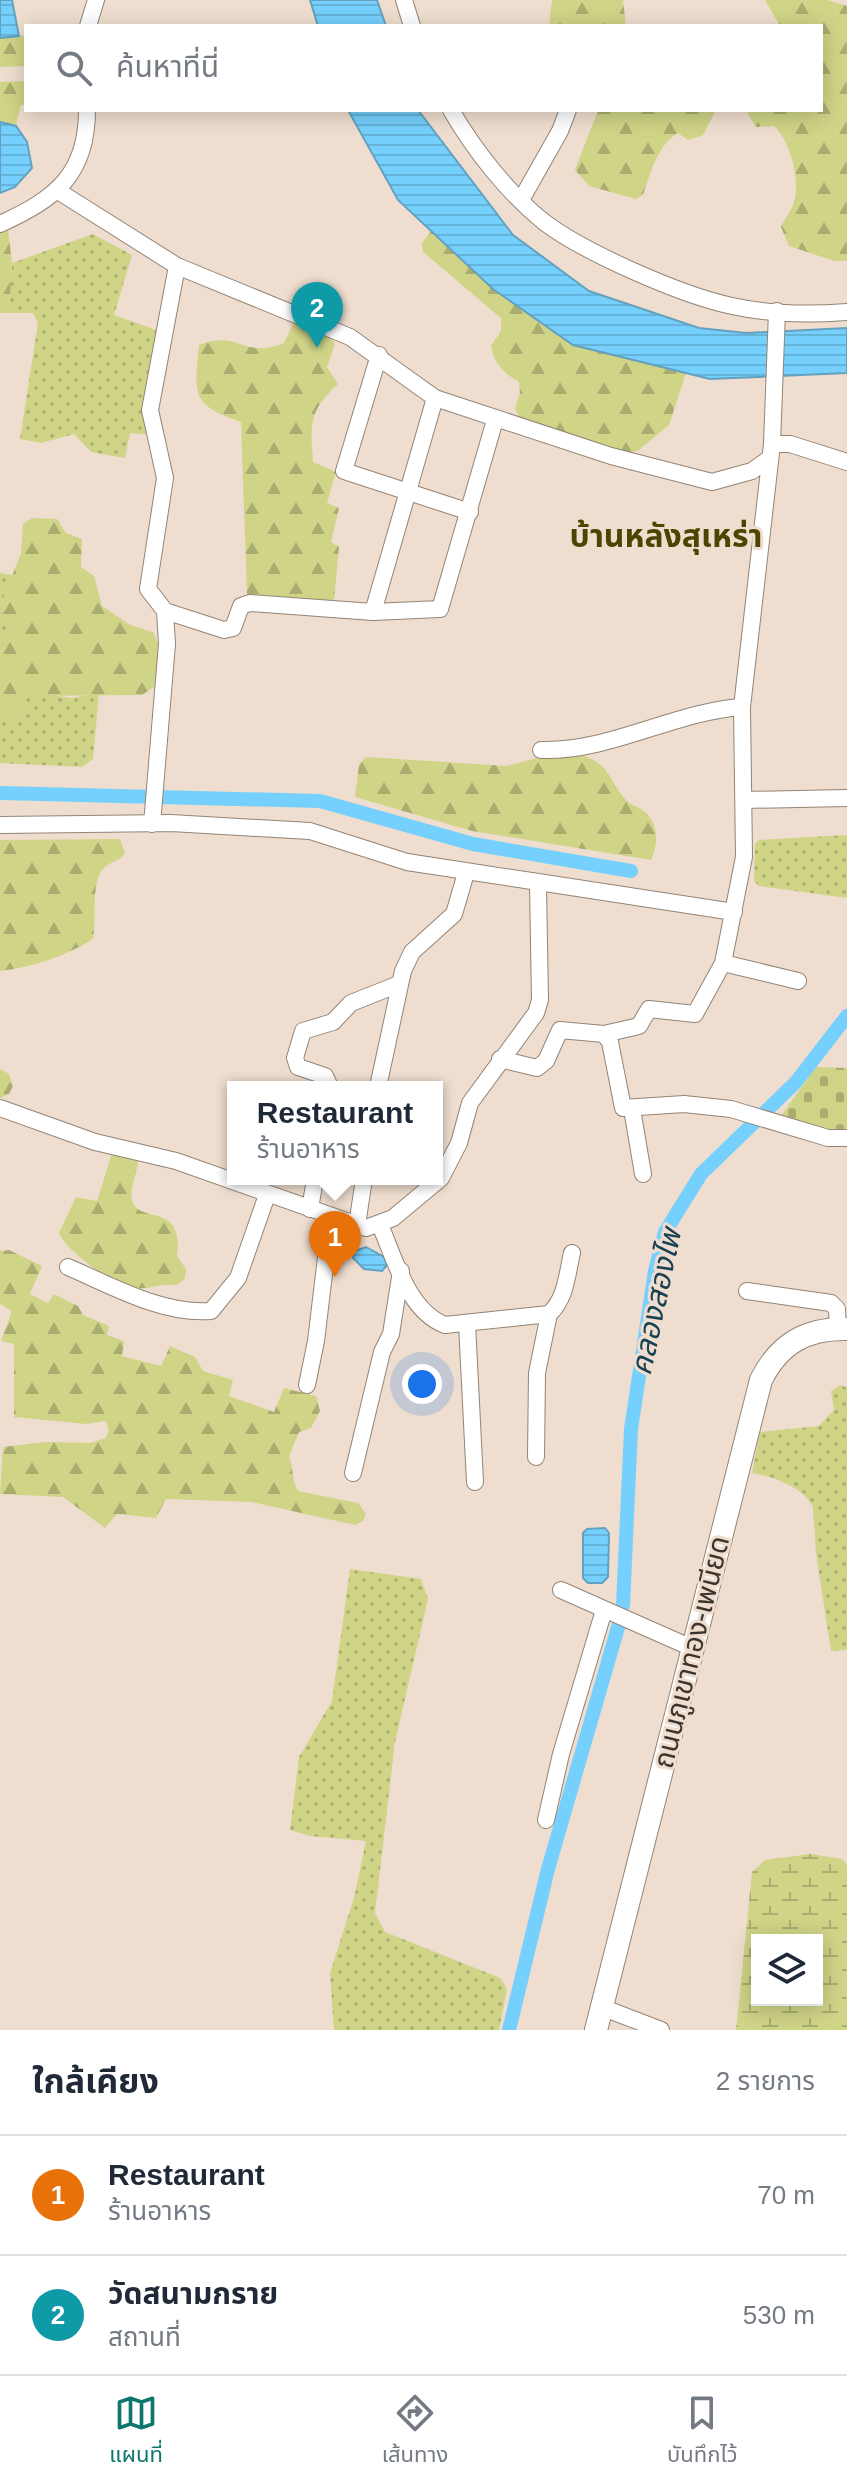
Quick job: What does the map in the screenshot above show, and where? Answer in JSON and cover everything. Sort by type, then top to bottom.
[{"type":"street","points":[[89,24],[96,0]]},
{"type":"street","points":[[408,2],[412,24]]},
{"type":"street","points":[[0,224],[58,191],[82,155],[87,135],[87,112]]},
{"type":"street","points":[[452,112],[494,171],[521,200],[543,221],[579,246],[650,277],[730,306],[776,316],[847,312]]},
{"type":"street","points":[[521,200],[560,131],[567,112]]},
{"type":"street","points":[[58,191],[177,266],[335,331],[379,355],[435,398],[495,420],[611,456],[712,482],[752,471],[771,451],[790,444],[847,462]]},
{"type":"street","points":[[153,819],[167,644],[165,611],[148,589],[165,478],[150,410],[177,266]]},
{"type":"street","points":[[500,1059],[537,1068],[546,1061],[560,1030],[604,1034],[639,1026],[649,1009],[695,1014],[723,963],[744,857],[742,707],[771,451],[776,316]]},
{"type":"street","points":[[379,355],[344,471],[470,512]]},
{"type":"street","points":[[373,612],[435,398]]},
{"type":"street","points":[[165,611],[224,630],[233,628],[241,606],[250,603],[373,612],[431,612],[443,607],[495,420]]},
{"type":"street","points":[[541,750],[575,748],[714,709],[742,707]]},
{"type":"street","points":[[744,800],[847,798]]},
{"type":"street","points":[[0,825],[153,819],[310,831],[407,862],[538,885],[734,912]]},
{"type":"street","points":[[379,1081],[399,984],[412,952],[454,914],[466,873]]},
{"type":"street","points":[[443,1174],[459,1143],[470,1103],[529,1024],[540,1000],[538,885]]},
{"type":"street","points":[[723,963],[798,981]]},
{"type":"street","points":[[327,1081],[325,1076],[298,1067],[295,1058],[303,1031],[333,1022],[351,1003],[399,984]]},
{"type":"street","points":[[604,1034],[610,1042],[621,1106],[632,1109],[684,1104],[746,1113],[828,1138],[847,1138]]},
{"type":"street","points":[[0,1108],[95,1142],[176,1161],[227,1180]]},
{"type":"street","points":[[632,1109],[643,1174]]},
{"type":"street","points":[[240,1185],[357,1225],[380,1225],[432,1185]]},
{"type":"street","points":[[310,1209],[314,1185]]},
{"type":"street","points":[[357,1225],[363,1185]]},
{"type":"street","points":[[68,1267],[129,1293],[189,1313],[211,1311],[238,1278],[267,1195]]},
{"type":"street","points":[[307,1385],[316,1341],[331,1216]]},
{"type":"street","points":[[380,1225],[417,1304],[430,1319],[445,1325],[549,1314],[558,1307],[564,1293],[572,1253]]},
{"type":"street","points":[[353,1473],[382,1352],[391,1334],[401,1271]]},
{"type":"street","points":[[747,1291],[831,1303],[837,1309],[843,1329]]},
{"type":"street","points":[[536,1457],[537,1373],[549,1314]]},
{"type":"street","points":[[467,1324],[475,1482]]},
{"type":"street","name":"ถนนภูเขาทอง-เพนียด","points":[[596,2030],[761,1380],[783,1348],[801,1336],[843,1329]]},
{"type":"street","points":[[561,1590],[692,1648]]},
{"type":"street","points":[[546,1820],[561,1754],[604,1610]]},
{"type":"street","points":[[601,2007],[661,2030]]},
{"type":"green space","points":[[552,0],[623,0],[626,24],[549,24]]},
{"type":"green space","points":[[765,0],[827,0],[847,6],[847,261],[834,261],[789,246],[781,227],[795,196],[793,162],[785,141],[774,126],[756,127],[748,114],[823,112],[823,24],[779,24]]},
{"type":"green space","points":[[24,35],[24,66],[0,67],[0,38]]},
{"type":"green space","points":[[24,81],[24,105],[21,105],[16,126],[0,122],[0,82]]},
{"type":"green space","points":[[597,112],[715,112],[703,135],[688,140],[678,133],[665,144],[643,195],[636,199],[589,186],[575,170]]},
{"type":"green space","points":[[8,229],[12,263],[9,313],[0,313],[0,231]]},
{"type":"green space","points":[[431,231],[493,289],[573,345],[686,373],[669,425],[639,450],[630,453],[520,419],[515,408],[520,393],[519,382],[500,366],[492,351],[491,345],[501,332],[501,318],[423,252],[422,243]]},
{"type":"green space","points":[[93,234],[132,255],[114,315],[159,331],[150,435],[130,433],[125,458],[91,452],[74,434],[41,443],[20,439],[38,323],[33,313],[9,313],[12,263]]},
{"type":"green space","points":[[294,322],[327,332],[335,344],[327,367],[338,384],[321,402],[312,427],[313,462],[336,472],[327,503],[339,508],[331,542],[339,547],[334,601],[247,594],[241,422],[204,403],[197,387],[199,345],[224,340],[249,347],[270,347],[284,343]]},
{"type":"green space","points":[[32,518],[57,519],[66,533],[82,539],[81,567],[94,576],[102,606],[130,625],[153,632],[160,648],[154,687],[142,695],[27,696],[24,713],[15,721],[0,710],[0,652],[7,632],[1,604],[21,553],[23,524]]},
{"type":"green space","points":[[0,573],[13,575],[1,604],[7,632],[0,652]]},
{"type":"green space","points":[[40,693],[71,698],[99,693],[93,759],[82,767],[0,763],[0,710],[15,721],[24,713],[27,696]]},
{"type":"green space","points":[[582,755],[598,763],[625,799],[651,819],[656,840],[651,860],[472,831],[355,797],[359,764],[366,757],[507,766],[544,756]]},
{"type":"green space","points":[[847,835],[847,898],[759,886],[754,881],[755,844],[759,840]]},
{"type":"green space","points":[[120,839],[125,853],[104,868],[97,882],[93,939],[48,960],[0,971],[0,840]]},
{"type":"green space","points":[[816,1067],[847,1068],[847,1134],[778,1120]]},
{"type":"green space","points":[[0,1069],[9,1074],[13,1086],[9,1094],[0,1098]]},
{"type":"green space","points":[[112,1153],[138,1157],[132,1200],[143,1212],[168,1221],[174,1228],[178,1239],[177,1256],[186,1269],[185,1278],[177,1285],[134,1288],[125,1285],[81,1258],[59,1233],[76,1197],[97,1201]]},
{"type":"green space","points":[[9,1250],[42,1266],[30,1294],[48,1303],[54,1294],[78,1306],[83,1315],[109,1326],[107,1335],[124,1341],[122,1356],[161,1366],[170,1346],[195,1357],[203,1371],[233,1380],[229,1396],[274,1412],[284,1388],[316,1396],[320,1411],[311,1428],[299,1432],[289,1456],[296,1487],[298,1491],[358,1503],[366,1514],[363,1521],[355,1525],[252,1502],[166,1499],[156,1518],[117,1514],[105,1528],[63,1497],[0,1494],[3,1447],[46,1442],[91,1443],[106,1438],[109,1430],[105,1421],[86,1424],[14,1417],[14,1344],[1,1341],[12,1311],[0,1304],[0,1251]]},
{"type":"green space","points":[[840,1385],[847,1387],[847,1650],[831,1651],[816,1553],[813,1507],[795,1488],[752,1473],[760,1432],[819,1426],[834,1410],[831,1391]]},
{"type":"green space","points":[[350,1569],[421,1579],[428,1599],[395,1742],[375,1913],[385,1932],[500,1978],[507,1989],[499,2030],[334,2030],[330,1973],[354,1898],[366,1841],[310,1836],[290,1830],[299,1757],[332,1701]]},
{"type":"green space","points":[[811,1854],[842,1859],[847,1865],[847,2030],[736,2030],[752,1872],[765,1860]]},
{"type":"water","points":[[0,0],[12,0],[19,36],[0,38]]},
{"type":"water","points":[[310,0],[377,0],[385,24],[317,24]]},
{"type":"water","points":[[349,112],[420,112],[513,235],[589,291],[699,328],[746,333],[847,328],[847,373],[710,379],[573,345],[493,289],[398,200]]},
{"type":"water","points":[[0,122],[16,126],[27,142],[32,168],[15,187],[0,193]]},
{"type":"water","points":[[366,1247],[384,1257],[387,1265],[382,1271],[364,1269],[353,1258],[355,1251]]},
{"type":"water","points":[[605,1528],[609,1533],[608,1577],[602,1583],[588,1583],[583,1578],[583,1533],[587,1529]]},
{"type":"waterway","points":[[0,793],[320,801],[473,844],[631,871]]},
{"type":"waterway","name":"คลองสองไพ","points":[[623,1605],[631,1429],[655,1271],[665,1232],[701,1174],[796,1082],[847,1016]]},
{"type":"waterway","name":"คลองสองไพ","points":[[509,2030],[548,1869],[619,1624]]},
{"type":"place","name":"วัดสนามกราย","points":[[317,348]]},
{"type":"place","name":"Restaurant","points":[[335,1277]]},
{"type":"district","name":"บ้านหลังสุเหร่า","points":[[666,536]]}]
